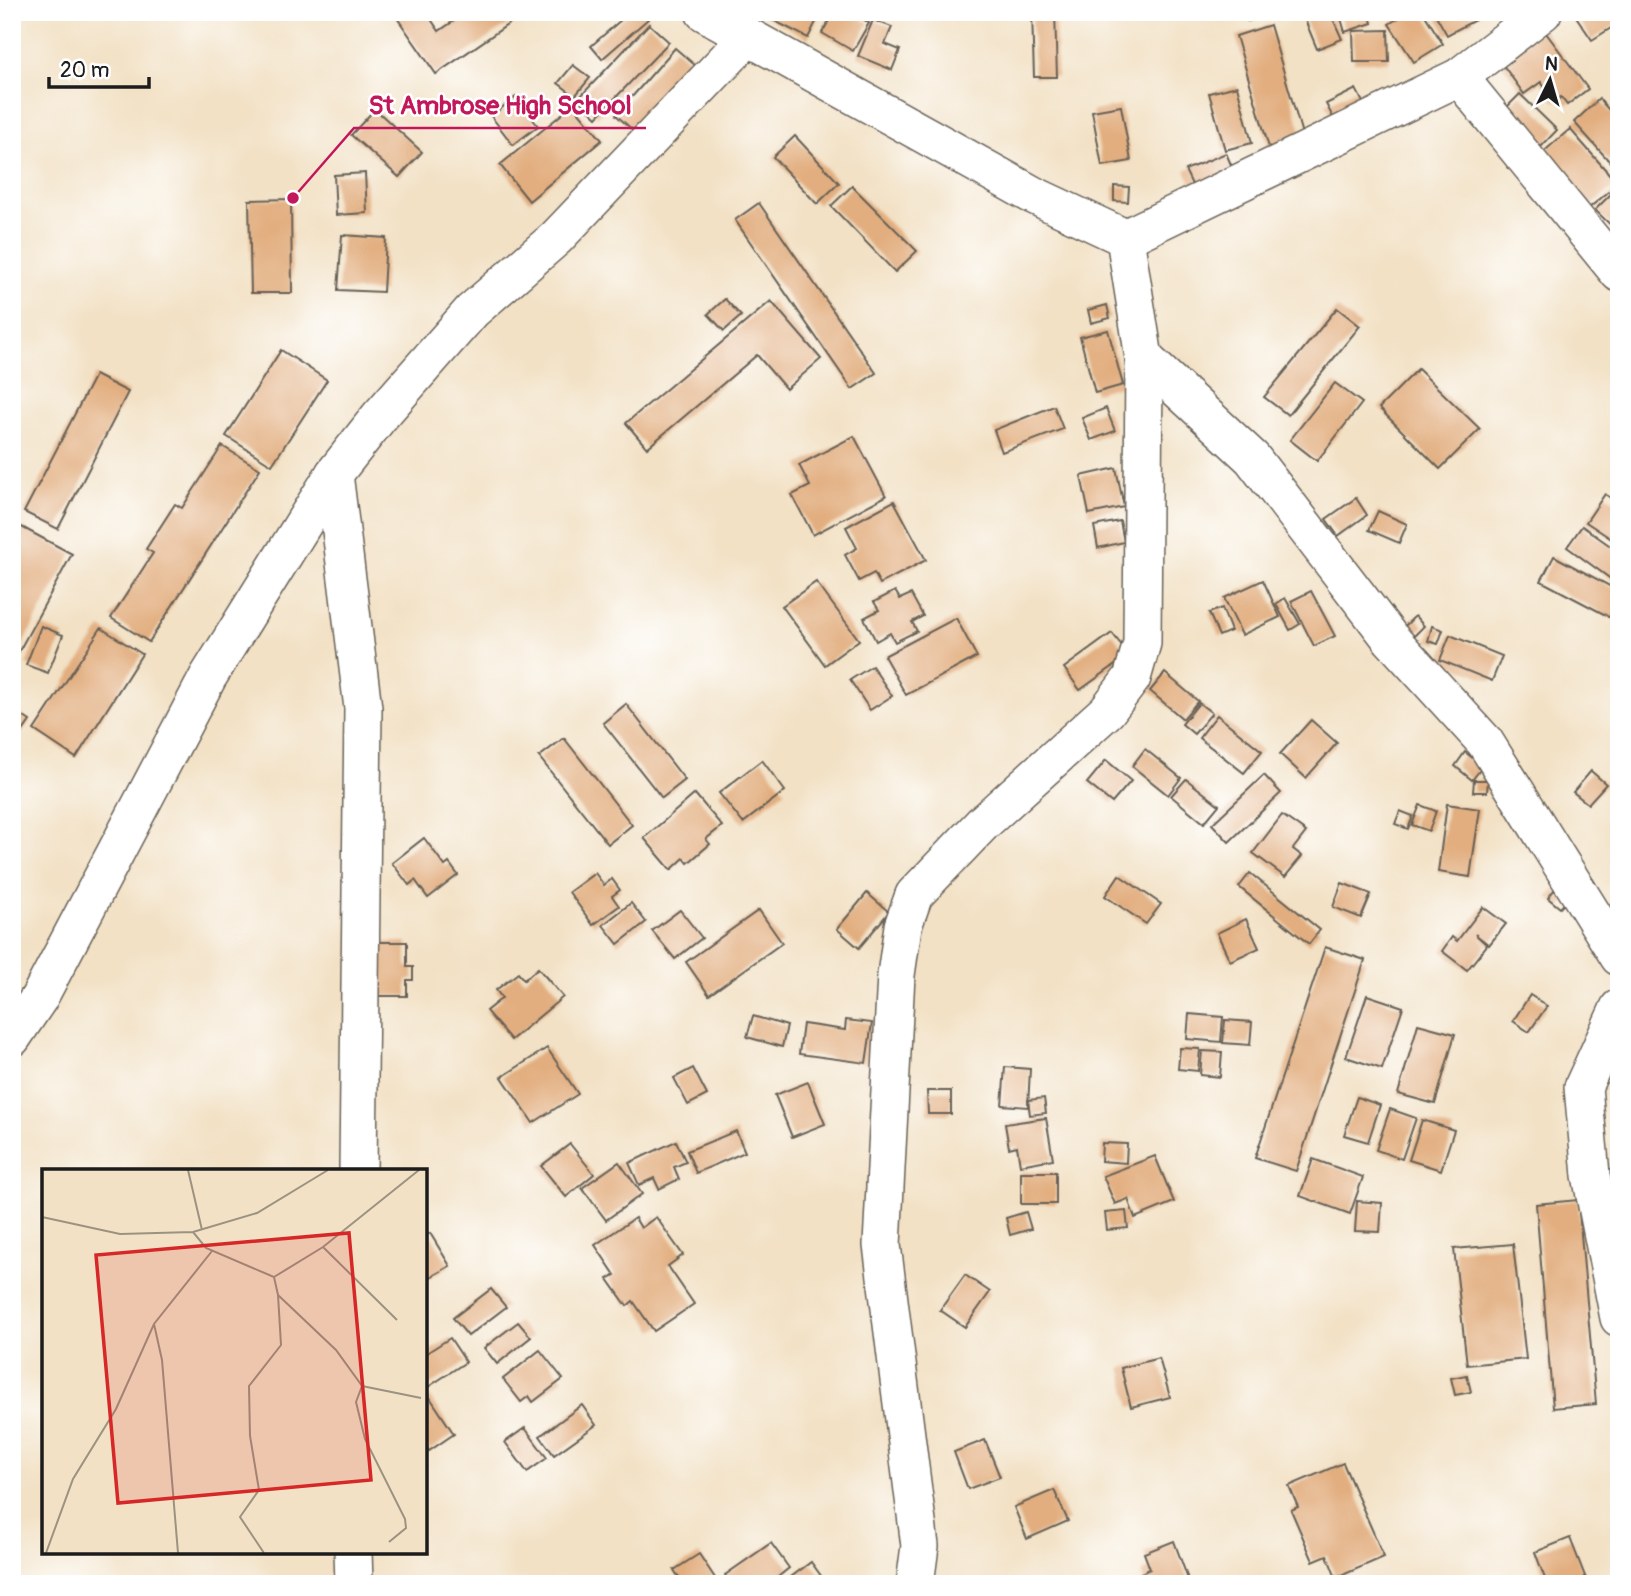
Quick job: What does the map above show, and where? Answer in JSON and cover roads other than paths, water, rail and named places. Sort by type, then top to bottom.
[{"type":"street","points":[[704,12],[1031,194],[1125,238]]},
{"type":"street","points":[[1125,238],[1459,77],[1543,12]]},
{"type":"street","points":[[12,1038],[46,986],[208,677],[334,474],[379,416],[472,311],[556,238],[747,38]]},
{"type":"street","points":[[1459,77],[1619,274]]},
{"type":"street","points":[[915,1584],[920,1546],[882,1245],[896,975],[903,926],[914,895],[984,823],[1107,711],[1132,678],[1142,643],[1144,358],[1125,238]]},
{"type":"street","points":[[1144,358],[1252,458],[1391,639],[1485,742],[1619,957]]},
{"type":"street","points":[[334,474],[363,708],[358,1169]]},
{"type":"street","points":[[1619,1008],[1583,1087],[1591,1175],[1619,1318]]},
{"type":"street","points":[[353,1554],[354,1584]]},
{"type":"place","name":"St Ambrose High School","points":[[293,198]]}]
